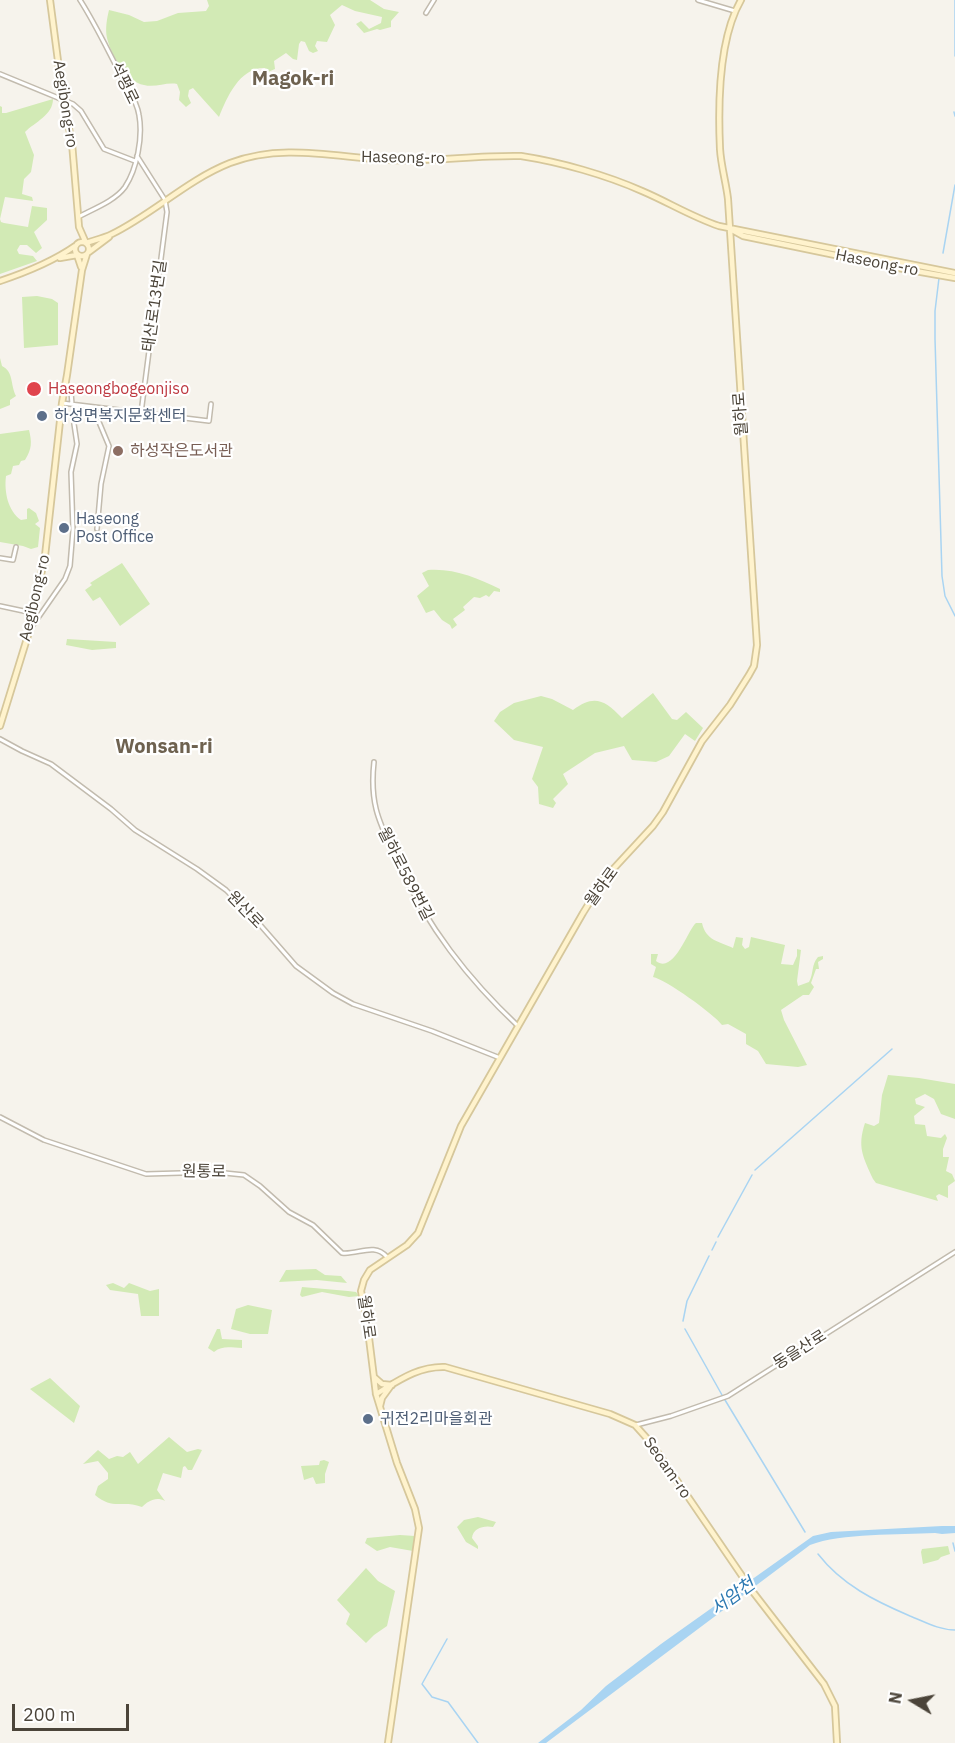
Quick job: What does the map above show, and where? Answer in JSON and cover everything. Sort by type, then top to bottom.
[{"type":"street","name":"Aegibong-ro","points":[[50,0],[63,99],[72,143],[79,227],[86,243]]},
{"type":"street","name":"석평로","points":[[78,217],[121,192],[128,181],[137,156],[140,125],[137,106],[80,0]]},
{"type":"street","points":[[426,13],[434,0]]},
{"type":"street","points":[[698,0],[735,10]]},
{"type":"street","name":"월하로","points":[[388,1743],[419,1528],[415,1509],[376,1394],[362,1287],[370,1270],[407,1245],[418,1233],[457,1134],[597,889],[658,819],[702,741],[735,698],[754,666],[757,637],[728,199],[720,148],[724,50],[730,22],[741,0]]},
{"type":"street","points":[[0,74],[63,99],[81,111],[104,149],[135,161]]},
{"type":"street","name":"Haseong-ro","points":[[86,243],[113,233],[193,182],[231,163],[277,152],[306,152],[388,160],[521,156],[615,181],[729,229],[955,275]]},
{"type":"street","points":[[137,156],[165,200]]},
{"type":"street","name":"태산로13번길","points":[[141,413],[167,212],[165,200]]},
{"type":"street","points":[[79,227],[76,245],[82,270]]},
{"type":"street","points":[[0,281],[56,259],[81,256],[113,233]]},
{"type":"street","points":[[56,259],[81,242],[86,243],[89,247],[88,253]]},
{"type":"street","name":"Aegibong-ro","points":[[0,726],[33,613],[47,545],[62,403],[82,270],[88,253]]},
{"type":"street","points":[[28,632],[65,579],[70,566],[73,530],[71,472],[77,444],[74,424],[75,406],[66,382]]},
{"type":"street","points":[[62,403],[208,420],[211,404]]},
{"type":"street","points":[[75,406],[99,422],[109,446],[103,473],[97,529]]},
{"type":"street","points":[[0,564],[1,558],[13,560],[16,548]]},
{"type":"street","points":[[0,606],[33,613]]},
{"type":"street","name":"원산로","points":[[0,739],[51,764],[111,808],[135,830],[226,890],[296,966],[323,987],[353,1004],[432,1031],[500,1058]]},
{"type":"street","name":"월하로589번길","points":[[374,762],[373,793],[378,821],[417,903],[468,976],[518,1026]]},
{"type":"street","name":"원통로","points":[[0,1117],[44,1140],[146,1174],[215,1172],[244,1175],[289,1212],[313,1225],[342,1253],[372,1249],[381,1251],[387,1257]]},
{"type":"street","name":"동을산로","points":[[635,1425],[671,1416],[728,1396],[955,1252]]},
{"type":"street","name":"Seoam-ro","points":[[376,1394],[416,1371],[445,1367],[593,1408],[635,1425],[652,1444],[753,1592],[825,1684],[834,1706],[837,1743]]},
{"type":"street","points":[[372,1375],[382,1384],[392,1385]]},
{"type":"street","points":[[380,1410],[382,1398],[392,1385]]},
{"type":"green space","points":[[207,0],[370,0],[384,9],[399,12],[391,21],[391,27],[364,33],[356,24],[361,21],[369,29],[381,23],[382,17],[355,11],[342,5],[330,15],[335,25],[327,42],[317,41],[315,46],[318,51],[313,53],[309,51],[305,42],[301,41],[297,60],[286,53],[274,61],[275,69],[268,72],[265,68],[248,72],[236,85],[219,117],[193,88],[189,90],[188,96],[191,103],[186,107],[179,100],[180,92],[177,84],[148,86],[131,79],[116,60],[106,35],[109,10],[144,22],[157,21],[178,13],[206,11],[209,6]]},
{"type":"green space","points":[[53,99],[47,114],[25,132],[34,155],[31,172],[24,179],[22,194],[32,197],[33,201],[5,197],[0,219],[0,106],[2,113],[6,113]]},
{"type":"green space","points":[[32,206],[47,208],[47,220],[34,232],[42,248],[36,253],[27,245],[20,245],[17,250],[19,254],[33,256],[37,261],[0,274],[0,219],[4,223],[28,227]]},
{"type":"green space","points":[[37,296],[52,299],[58,303],[58,345],[24,348],[22,297]]},
{"type":"green space","points":[[0,358],[2,366],[10,375],[16,396],[10,400],[10,405],[0,409]]},
{"type":"green space","points":[[29,430],[31,442],[29,452],[25,460],[13,466],[11,474],[6,476],[6,495],[13,512],[21,520],[27,519],[29,508],[36,513],[39,521],[35,524],[40,528],[38,547],[31,549],[0,542],[0,434]]},
{"type":"green space","points":[[122,563],[150,604],[120,626],[100,597],[93,601],[85,590],[92,585],[90,583]]},
{"type":"green space","points":[[428,570],[465,575],[500,589],[500,592],[494,591],[489,597],[486,595],[480,598],[474,597],[463,607],[465,610],[453,619],[457,625],[452,629],[434,610],[426,613],[417,596],[429,586],[422,573]]},
{"type":"green space","points":[[67,639],[116,642],[116,648],[92,650],[66,645]]},
{"type":"green space","points":[[653,693],[672,719],[677,720],[686,712],[703,728],[695,741],[685,734],[669,756],[656,762],[632,760],[624,746],[595,753],[563,774],[568,784],[553,799],[556,803],[553,808],[539,804],[538,787],[532,779],[543,747],[514,740],[494,721],[500,712],[514,703],[541,696],[573,710],[587,702],[599,701],[605,703],[622,718]]},
{"type":"green space","points":[[696,923],[702,923],[707,934],[714,940],[733,948],[736,937],[743,938],[742,945],[745,949],[749,947],[751,937],[785,945],[781,964],[793,965],[797,949],[801,950],[798,986],[809,982],[816,960],[823,956],[823,959],[818,962],[819,969],[816,969],[811,983],[814,987],[809,995],[803,995],[781,1010],[807,1065],[798,1067],[766,1064],[758,1051],[746,1044],[746,1034],[728,1024],[722,1025],[689,998],[653,977],[656,967],[651,964],[651,954],[658,954],[656,961],[663,964],[669,962]]},
{"type":"green space","points":[[888,1075],[955,1084],[955,1119],[941,1114],[934,1099],[925,1094],[915,1099],[916,1104],[925,1107],[914,1116],[915,1124],[925,1125],[927,1136],[941,1138],[945,1134],[947,1138],[943,1157],[949,1157],[946,1171],[952,1174],[955,1181],[948,1186],[948,1198],[939,1194],[936,1196],[938,1201],[876,1183],[873,1179],[864,1158],[861,1139],[865,1123],[874,1126],[879,1123],[882,1095]]},
{"type":"green space","points":[[316,1269],[325,1275],[341,1276],[347,1283],[317,1280],[279,1282],[286,1270]]},
{"type":"green space","points":[[113,1283],[124,1288],[129,1283],[150,1291],[159,1289],[159,1316],[141,1316],[138,1294],[110,1290],[106,1285]]},
{"type":"green space","points":[[302,1287],[356,1292],[359,1296],[349,1297],[322,1292],[302,1297],[300,1295]]},
{"type":"green space","points":[[248,1305],[272,1310],[268,1334],[250,1334],[231,1329],[236,1309]]},
{"type":"green space","points":[[217,1329],[220,1329],[222,1339],[242,1340],[242,1348],[224,1348],[214,1352],[208,1348]]},
{"type":"green space","points":[[50,1378],[80,1406],[74,1423],[30,1389]]},
{"type":"green space","points":[[169,1437],[187,1452],[202,1450],[192,1470],[183,1467],[181,1478],[163,1473],[157,1490],[165,1501],[152,1500],[142,1507],[113,1504],[95,1495],[98,1486],[108,1479],[108,1473],[98,1461],[83,1464],[98,1450],[109,1459],[117,1456],[123,1457],[130,1452],[138,1464]]},
{"type":"green space","points":[[320,1461],[329,1462],[325,1483],[316,1484],[313,1477],[304,1480],[301,1466],[319,1465]]},
{"type":"green space","points":[[478,1517],[496,1522],[493,1527],[486,1526],[474,1532],[472,1538],[478,1549],[466,1542],[457,1527],[464,1520]]},
{"type":"green space","points":[[415,1536],[413,1551],[390,1547],[377,1551],[365,1543],[367,1538]]},
{"type":"green space","points":[[948,1546],[950,1554],[923,1564],[922,1549]]},
{"type":"green space","points":[[366,1568],[378,1581],[395,1591],[387,1626],[366,1643],[346,1624],[350,1614],[337,1600]]},
{"type":"water","name":"서암천","points":[[955,1526],[955,1533],[854,1536],[810,1545],[546,1743],[538,1743],[661,1644],[813,1536],[831,1532]]},
{"type":"waterway","points":[[955,0],[955,56]]},
{"type":"waterway","points":[[954,112],[955,116]]},
{"type":"waterway","points":[[943,253],[955,185]]},
{"type":"waterway","points":[[939,278],[935,311],[935,339],[942,576],[945,596],[955,616]]},
{"type":"waterway","points":[[755,1170],[892,1049]]},
{"type":"waterway","points":[[718,1237],[752,1175]]},
{"type":"waterway","points":[[712,1250],[716,1242]]},
{"type":"waterway","points":[[683,1321],[687,1301],[709,1256]]},
{"type":"waterway","points":[[685,1329],[722,1395]]},
{"type":"waterway","points":[[725,1400],[805,1532]]},
{"type":"waterway","points":[[953,1543],[955,1551]]},
{"type":"waterway","points":[[818,1554],[838,1575],[872,1598],[932,1625],[955,1630]]},
{"type":"waterway","points":[[447,1639],[422,1684],[432,1697],[448,1702],[478,1743]]},
{"type":"place","name":"Haseongbogeonjiso","points":[[34,389]]},
{"type":"place","name":"하성면복지문화센터","points":[[42,416]]},
{"type":"place","name":"하성작은도서관","points":[[118,451]]},
{"type":"place","name":"Haseong Post Office","points":[[64,528]]},
{"type":"place","name":"귀전2리마을회관","points":[[368,1419]]},
{"type":"district","name":"Magok-ri","points":[[293,79]]},
{"type":"district","name":"Wonsan-ri","points":[[164,747]]}]
